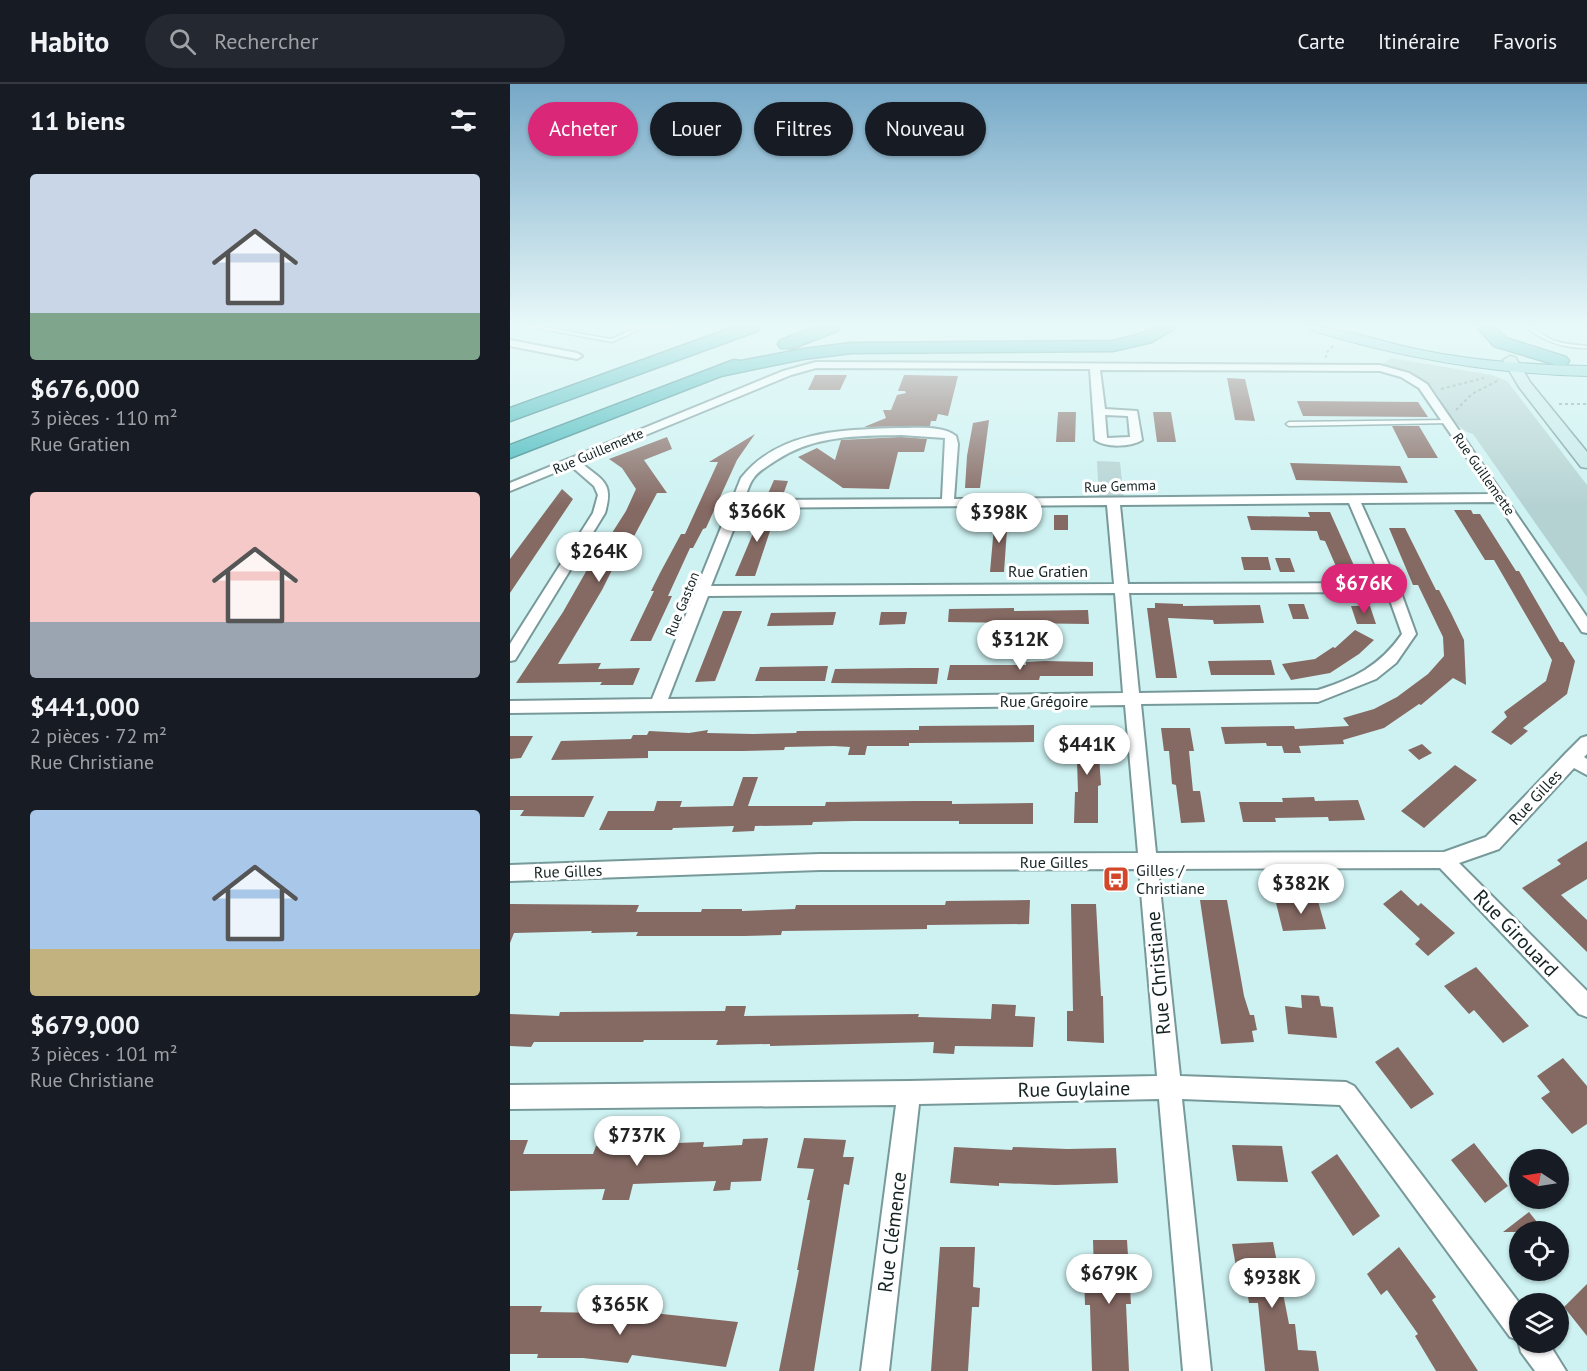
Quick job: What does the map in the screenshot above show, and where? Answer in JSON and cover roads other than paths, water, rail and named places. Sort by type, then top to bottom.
[{"type":"highway","points":[[519,412],[576,387]]},
{"type":"highway","points":[[519,412],[587,387]]},
{"type":"highway","points":[[510,452],[677,387]]},
{"type":"street","name":"Rue Guillemette","points":[[510,487],[757,387]]},
{"type":"street","points":[[1096,387],[1098,411]]},
{"type":"street","name":"Rue Guillemette","points":[[1423,387],[1501,498],[1587,628]]},
{"type":"street","points":[[1526,387],[1587,463]]},
{"type":"street","name":"Rue Gaston","points":[[658,704],[739,504],[747,478],[759,465],[778,454],[827,435],[914,431],[950,436],[952,444],[948,503]]},
{"type":"street","points":[[510,656],[599,513],[604,495],[599,484],[573,462]]},
{"type":"street","name":"Rue Gemma","points":[[739,504],[1501,498]]},
{"type":"street","name":"Rue Grégoire","points":[[510,707],[1318,696],[1361,682],[1390,662],[1409,634],[1392,587],[1354,500]]},
{"type":"street","name":"Rue Christiane","points":[[1113,502],[1197,1371]]},
{"type":"street","name":"Rue Gratien","points":[[704,591],[1392,587]]},
{"type":"street","name":"Rue Gilles","points":[[510,873],[820,862],[1444,860],[1492,843],[1579,763],[1587,742]]},
{"type":"street","name":"Rue Girouard","points":[[1444,860],[1587,1006]]},
{"type":"street","name":"Rue Guylaine","points":[[510,1097],[909,1093],[1169,1087],[1346,1094],[1509,1312]]},
{"type":"street","name":"Rue Clémence","points":[[875,1371],[909,1093]]},
{"type":"street","points":[[1539,1353],[1552,1371]]},
{"type":"lane","points":[[1289,424],[1449,424]]},
{"type":"place","name":"Gilles / Christiane","points":[[1116,879]]}]
